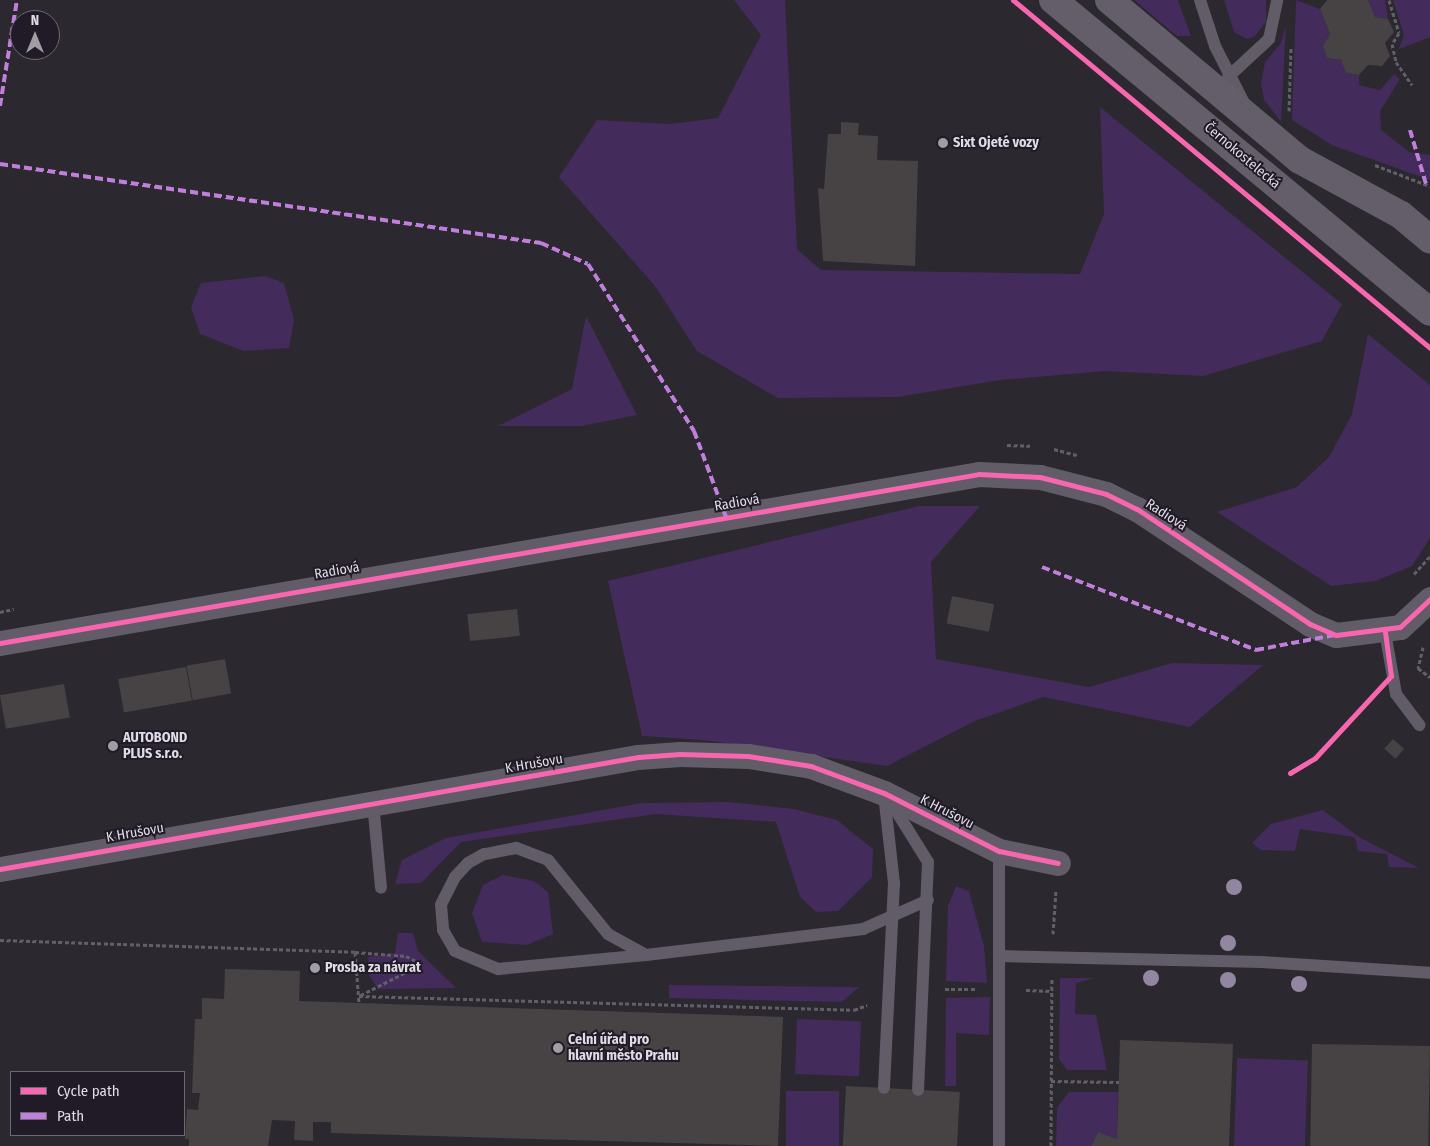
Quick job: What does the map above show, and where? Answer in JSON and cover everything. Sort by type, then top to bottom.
[{"type":"main road","name":"Černokostelecká","points":[[1054,0],[1430,312]]},
{"type":"main road","points":[[1108,0],[1313,170],[1401,215],[1430,238]]},
{"type":"street","name":"Radiová","points":[[0,643],[948,477],[1010,474],[1073,484],[1136,509],[1310,624],[1336,635],[1385,632],[1400,627],[1430,598]]},
{"type":"street","name":"K Hrušovu","points":[[0,869],[638,757],[680,754],[782,760],[811,766],[884,793],[999,851],[1058,863]]},
{"type":"lane","points":[[1200,0],[1228,77],[1258,124]]},
{"type":"lane","points":[[1228,77],[1269,38],[1276,0]]},
{"type":"lane","points":[[1385,632],[1391,676],[1403,707],[1419,725]]},
{"type":"lane","points":[[884,793],[928,862],[928,900],[918,1090]]},
{"type":"lane","points":[[884,793],[893,857],[884,1088]]},
{"type":"lane","points":[[373,803],[381,888]]},
{"type":"lane","points":[[646,955],[608,934],[548,860],[516,848],[484,854],[468,862],[454,877],[441,905],[443,930],[454,951],[498,969],[646,955],[863,929],[892,919],[928,900]]},
{"type":"lane","points":[[999,851],[999,1146]]},
{"type":"lane","points":[[999,956],[1073,955],[1430,973]]},
{"type":"path","points":[[1388,0],[1399,33],[1392,44],[1396,62],[1412,85]]},
{"type":"path","points":[[1288,123],[1291,38]]},
{"type":"path","points":[[1366,162],[1430,186]]},
{"type":"path","points":[[1426,642],[1418,668],[1430,677]]},
{"type":"path","points":[[1290,773],[1315,758],[1391,676]]},
{"type":"path","points":[[1053,934],[1058,863]]},
{"type":"path","points":[[0,940],[355,952],[406,956],[422,964],[359,996]]},
{"type":"path","points":[[355,952],[359,1003]]},
{"type":"path","points":[[1051,1146],[1052,974]]},
{"type":"path","points":[[944,989],[981,989]]},
{"type":"path","points":[[1026,990],[1052,991]]},
{"type":"path","points":[[359,996],[854,1010],[874,1002]]},
{"type":"path","points":[[1051,1081],[1119,1082]]},
{"type":"shaded area","points":[[734,0],[785,0],[797,249],[821,270],[1080,274],[1104,214],[1100,107],[1342,304],[1322,341],[1203,376],[1105,371],[1000,380],[898,397],[778,398],[697,351],[655,286],[559,177],[597,120],[670,124],[718,118],[761,35]]},
{"type":"shaded area","points":[[1134,0],[1178,0],[1191,36],[1177,36]]},
{"type":"shaded area","points":[[1224,0],[1266,0],[1266,22],[1255,36],[1247,39],[1234,32]]},
{"type":"shaded area","points":[[1296,0],[1320,9],[1330,34],[1323,46],[1327,58],[1341,60],[1346,73],[1359,75],[1359,85],[1380,90],[1394,74],[1400,79],[1380,111],[1381,130],[1409,152],[1430,155],[1430,180],[1332,145],[1292,120]]},
{"type":"shaded area","points":[[1368,0],[1385,0],[1388,19],[1375,17]]},
{"type":"shaded area","points":[[1393,0],[1430,0],[1430,37],[1399,49],[1404,35]]},
{"type":"shaded area","points":[[1286,25],[1281,122],[1264,100],[1261,83],[1265,62],[1281,43]]},
{"type":"shaded area","points":[[265,276],[284,283],[294,320],[289,348],[244,351],[200,334],[191,307],[201,283]]},
{"type":"shaded area","points":[[586,316],[637,415],[582,426],[498,426],[572,389]]},
{"type":"shaded area","points":[[1368,334],[1430,385],[1430,538],[1412,566],[1375,581],[1331,586],[1217,512],[1297,487],[1329,457],[1352,414]]},
{"type":"shaded area","points":[[919,506],[980,506],[931,562],[936,659],[1089,687],[1172,663],[1263,665],[1190,727],[1043,697],[975,721],[887,766],[703,740],[642,736],[608,581]]},
{"type":"shaded area","points":[[728,802],[794,809],[837,820],[873,849],[872,877],[838,911],[816,912],[800,897],[776,822],[656,814],[461,842],[421,883],[395,884],[402,860],[446,838],[642,803]]},
{"type":"shaded area","points":[[1323,810],[1359,837],[1419,868],[1389,867],[1387,854],[1358,851],[1355,837],[1300,829],[1295,851],[1261,850],[1252,843],[1271,824]]},
{"type":"shaded area","points":[[503,875],[534,881],[548,892],[553,934],[527,945],[482,942],[472,913],[483,885]]},
{"type":"shaded area","points":[[956,886],[969,891],[984,946],[987,983],[946,981],[948,906]]},
{"type":"shaded area","points":[[398,933],[413,933],[418,951],[456,988],[378,989],[369,975],[368,957],[395,953]]},
{"type":"shaded area","points":[[1060,978],[1095,978],[1076,983],[1075,1014],[1096,1015],[1107,1070],[1067,1070],[1059,1059]]},
{"type":"shaded area","points":[[669,985],[859,987],[842,1002],[669,998]]},
{"type":"shaded area","points":[[990,997],[989,1035],[956,1033],[956,1086],[945,1086],[946,998]]},
{"type":"shaded area","points":[[797,1019],[861,1021],[859,1076],[795,1074]]},
{"type":"shaded area","points":[[1237,1058],[1308,1060],[1305,1146],[1234,1146]]},
{"type":"shaded area","points":[[786,1091],[839,1091],[839,1146],[786,1146]]},
{"type":"shaded area","points":[[1069,1092],[1118,1092],[1117,1139],[1098,1132],[1091,1146],[1056,1146],[1057,1108]]},
{"type":"building","points":[[1327,0],[1368,0],[1375,17],[1388,19],[1394,32],[1385,43],[1390,56],[1382,66],[1368,65],[1359,75],[1346,73],[1341,60],[1327,58],[1323,46],[1330,34],[1320,9]]},
{"type":"building","points":[[841,122],[859,123],[858,135],[878,136],[877,160],[918,161],[915,266],[823,261],[818,188],[824,189],[828,134],[841,134]]},
{"type":"building","points":[[952,596],[994,604],[989,632],[947,623]]},
{"type":"building","points":[[517,609],[520,636],[470,641],[467,614]]},
{"type":"building","points":[[225,659],[231,693],[193,700],[187,666]]},
{"type":"building","points":[[186,667],[192,700],[124,712],[118,679]]},
{"type":"building","points":[[64,684],[70,717],[6,729],[0,695]]},
{"type":"building","points":[[1393,739],[1404,749],[1395,759],[1384,749]]},
{"type":"building","name":"Celní úřad pro hlavní město Prahu","points":[[225,969],[300,971],[299,1001],[783,1017],[778,1146],[331,1133],[331,1122],[313,1122],[313,1141],[294,1140],[295,1121],[272,1120],[268,1146],[189,1146],[189,1139],[185,1139],[187,1109],[198,1110],[200,1093],[192,1093],[195,1019],[202,1019],[202,998],[224,999]]},
{"type":"building","points":[[1120,1040],[1233,1044],[1229,1146],[1091,1146],[1098,1132],[1117,1139]]},
{"type":"building","points":[[1312,1044],[1430,1046],[1428,1146],[1310,1146]]},
{"type":"building","points":[[846,1086],[960,1092],[957,1146],[843,1146]]},
{"type":"marked path","points":[[0,106],[17,0]]},
{"type":"marked path","points":[[1410,130],[1426,184]]},
{"type":"marked path","points":[[0,164],[541,243],[588,264],[694,431],[726,517]]},
{"type":"marked path","points":[[1042,567],[1256,650],[1335,635]]},
{"type":"cycle path","points":[[1013,0],[1430,348]]},
{"type":"cycle path","points":[[0,643],[979,474],[1040,477],[1106,494],[1137,509],[1310,624],[1336,635],[1400,627],[1430,599]]},
{"type":"cycle path","points":[[1290,773],[1315,758],[1391,676],[1385,632]]},
{"type":"cycle path","points":[[0,869],[638,757],[680,754],[748,756],[811,766],[884,793],[999,851],[1058,863]]},
{"type":"place","name":"Sixt Ojeté vozy","points":[[943,143]]},
{"type":"place","name":"AUTOBOND PLUS s.r.o.","points":[[113,746]]},
{"type":"place","name":"Prosba za návrat","points":[[315,968]]},
{"type":"place","name":"Celní úřad pro hlavní město Prahu","points":[[558,1048]]}]
